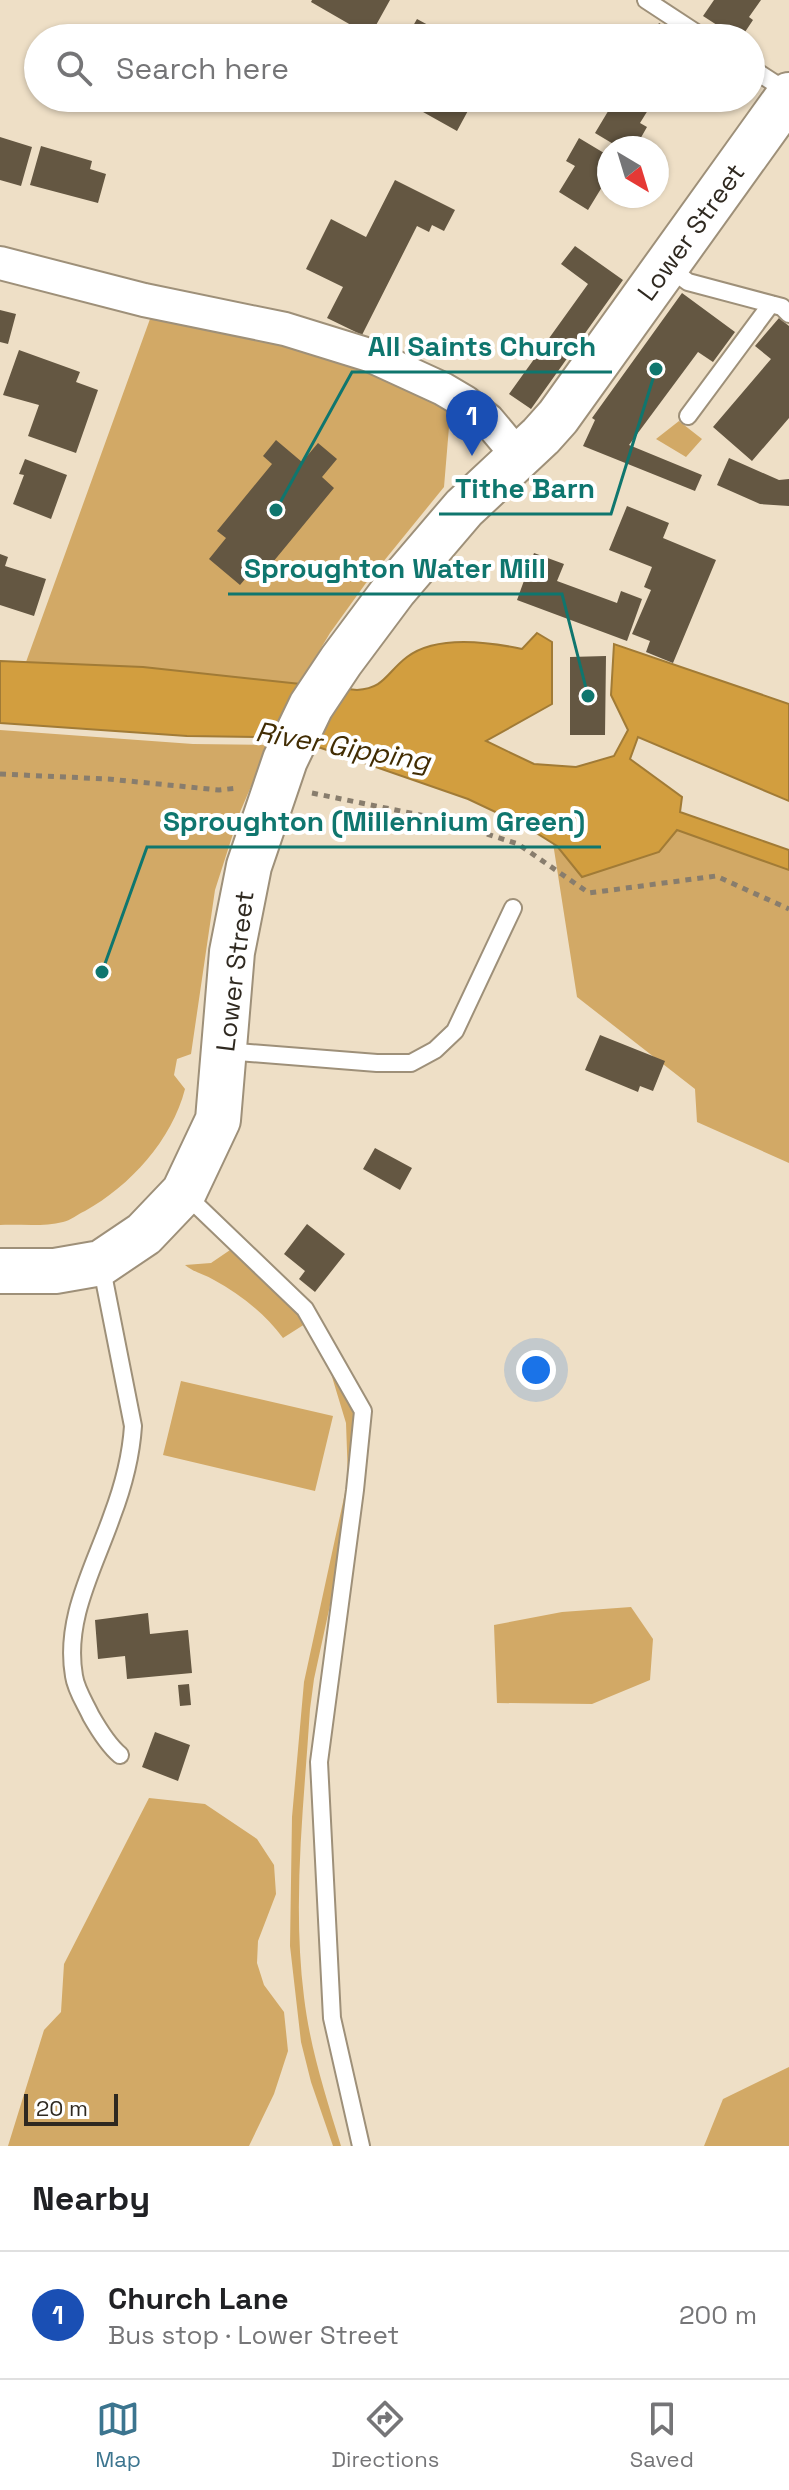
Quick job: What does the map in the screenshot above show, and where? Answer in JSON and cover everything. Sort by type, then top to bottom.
[{"type":"street","name":"Lower Street","points":[[101,1263],[144,1234],[184,1192],[218,1120],[235,938],[249,866],[280,773],[311,706],[341,661],[432,543],[558,417],[789,94]]},
{"type":"street","points":[[0,263],[144,300],[285,329],[355,350],[465,402],[488,420],[519,457]]},
{"type":"street","points":[[0,1271],[55,1271],[101,1263]]},
{"type":"lane","points":[[646,0],[683,24]]},
{"type":"lane","points":[[765,78],[789,94]]},
{"type":"lane","points":[[667,266],[688,282],[782,307],[789,314]]},
{"type":"lane","points":[[688,416],[771,304]]},
{"type":"lane","points":[[224,1050],[411,1063],[435,1050],[455,1031],[513,908]]},
{"type":"lane","points":[[184,1192],[305,1309],[363,1411],[319,1762],[332,2018],[361,2146]]},
{"type":"lane","points":[[101,1263],[128,1392],[133,1437],[112,1517],[80,1599],[72,1655],[74,1679],[83,1700],[98,1729],[120,1755]]},
{"type":"path","points":[[0,774],[108,779],[219,790],[280,773],[518,844],[589,893],[716,876],[789,909]]},
{"type":"shaded area","points":[[157,314],[366,365],[439,402],[450,415],[444,487],[366,583],[330,633],[299,685],[143,667],[26,662],[150,319]]},
{"type":"shaded area","points":[[679,421],[702,439],[686,457],[656,439]]},
{"type":"shaded area","points":[[0,730],[193,744],[269,745],[240,812],[215,890],[191,1054],[177,1059],[174,1075],[185,1089],[179,1108],[160,1143],[118,1189],[71,1219],[48,1224],[0,1225]]},
{"type":"shaded area","points":[[677,830],[789,870],[789,1163],[697,1122],[695,1089],[577,997],[553,843],[625,861],[658,852]]},
{"type":"shaded area","points":[[233,1248],[280,1281],[320,1325],[334,1350],[359,1412],[361,1455],[310,1709],[299,1889],[301,1961],[310,2035],[341,2146],[333,2146],[311,2082],[301,2042],[290,1946],[292,1817],[304,1682],[348,1479],[346,1423],[326,1357],[305,1324],[283,1338],[243,1298],[185,1265],[211,1263]]},
{"type":"shaded area","points":[[181,1381],[333,1416],[315,1491],[163,1455]]},
{"type":"shaded area","points":[[631,1607],[653,1639],[650,1680],[592,1704],[497,1703],[494,1625],[562,1612]]},
{"type":"shaded area","points":[[149,1798],[205,1804],[257,1839],[274,1865],[276,1894],[258,1941],[257,1963],[264,1985],[284,2012],[288,2051],[274,2094],[249,2146],[8,2146],[44,2030],[61,2012],[64,1964]]},
{"type":"shaded area","points":[[789,2067],[789,2146],[704,2146],[723,2099]]},
{"type":"water","name":"River Gipping","points":[[537,633],[552,642],[552,704],[486,741],[534,764],[576,767],[614,756],[628,730],[611,695],[614,644],[789,704],[789,801],[638,737],[630,759],[682,797],[680,812],[789,850],[789,870],[677,830],[659,852],[582,877],[557,846],[525,826],[468,799],[321,748],[263,737],[187,736],[0,723],[0,661],[143,667],[357,690],[380,683],[407,657],[433,645],[463,642],[522,649]]},
{"type":"building","points":[[390,0],[377,24],[349,24],[311,2]]},
{"type":"building","points":[[714,0],[761,0],[749,17],[753,20],[750,24],[715,24],[703,16]]},
{"type":"building","points":[[423,112],[467,112],[457,131]]},
{"type":"building","points":[[608,112],[647,112],[640,123],[647,127],[642,136],[600,136],[595,133]]},
{"type":"building","points":[[0,137],[32,147],[21,186],[0,180]]},
{"type":"building","points":[[579,138],[597,149],[597,195],[588,210],[559,192],[575,166],[566,161]]},
{"type":"building","points":[[41,146],[92,161],[90,169],[106,174],[98,203],[30,185]]},
{"type":"building","points":[[395,180],[455,210],[444,231],[432,225],[429,232],[417,226],[362,335],[327,318],[343,287],[306,269],[331,219],[366,237]]},
{"type":"building","points":[[575,246],[623,280],[531,409],[509,394],[588,284],[561,264]]},
{"type":"building","points":[[682,293],[735,332],[713,362],[698,352],[629,445],[702,475],[695,491],[583,446],[595,420],[592,418]]},
{"type":"building","points":[[0,310],[16,314],[8,344],[0,342]]},
{"type":"building","points":[[779,318],[789,326],[789,418],[752,461],[713,427],[771,359],[755,346]]},
{"type":"building","points":[[19,350],[80,372],[76,382],[98,390],[76,453],[28,436],[39,405],[3,395]]},
{"type":"building","points":[[276,440],[302,462],[318,443],[337,459],[322,477],[334,488],[259,579],[251,572],[240,585],[209,559],[226,538],[217,531],[272,464],[263,456]]},
{"type":"building","points":[[729,458],[779,480],[789,479],[789,506],[760,504],[717,485]]},
{"type":"building","points":[[25,459],[67,475],[51,519],[13,504],[24,475],[19,474]]},
{"type":"building","points":[[627,506],[669,523],[663,538],[716,560],[673,663],[646,652],[650,641],[632,634],[651,590],[644,587],[652,567],[609,550]]},
{"type":"building","points":[[534,553],[564,564],[557,581],[617,603],[621,591],[642,599],[627,641],[517,600]]},
{"type":"building","points":[[0,554],[8,557],[5,566],[46,579],[34,616],[0,605]]},
{"type":"building","points":[[606,656],[605,735],[570,735],[570,657]]},
{"type":"building","points":[[600,1035],[665,1061],[653,1091],[640,1086],[638,1092],[585,1070]]},
{"type":"building","points":[[375,1148],[412,1168],[400,1190],[363,1169]]},
{"type":"building","points":[[307,1224],[345,1254],[315,1292],[299,1279],[305,1271],[284,1254]]},
{"type":"building","points":[[148,1613],[150,1634],[188,1630],[192,1673],[127,1679],[125,1656],[98,1659],[95,1620]]},
{"type":"building","points":[[189,1684],[191,1705],[180,1706],[178,1685]]},
{"type":"building","points":[[155,1732],[190,1745],[178,1781],[142,1767]]},
{"type":"place","name":"Tithe Barn","points":[[656,369]]},
{"type":"place","name":"Church Lane","points":[[472,456]]},
{"type":"place","name":"All Saints Church","points":[[276,510]]},
{"type":"place","name":"Sproughton Water Mill","points":[[588,696]]},
{"type":"place","name":"Sproughton (Millennium Green)","points":[[102,972]]}]
